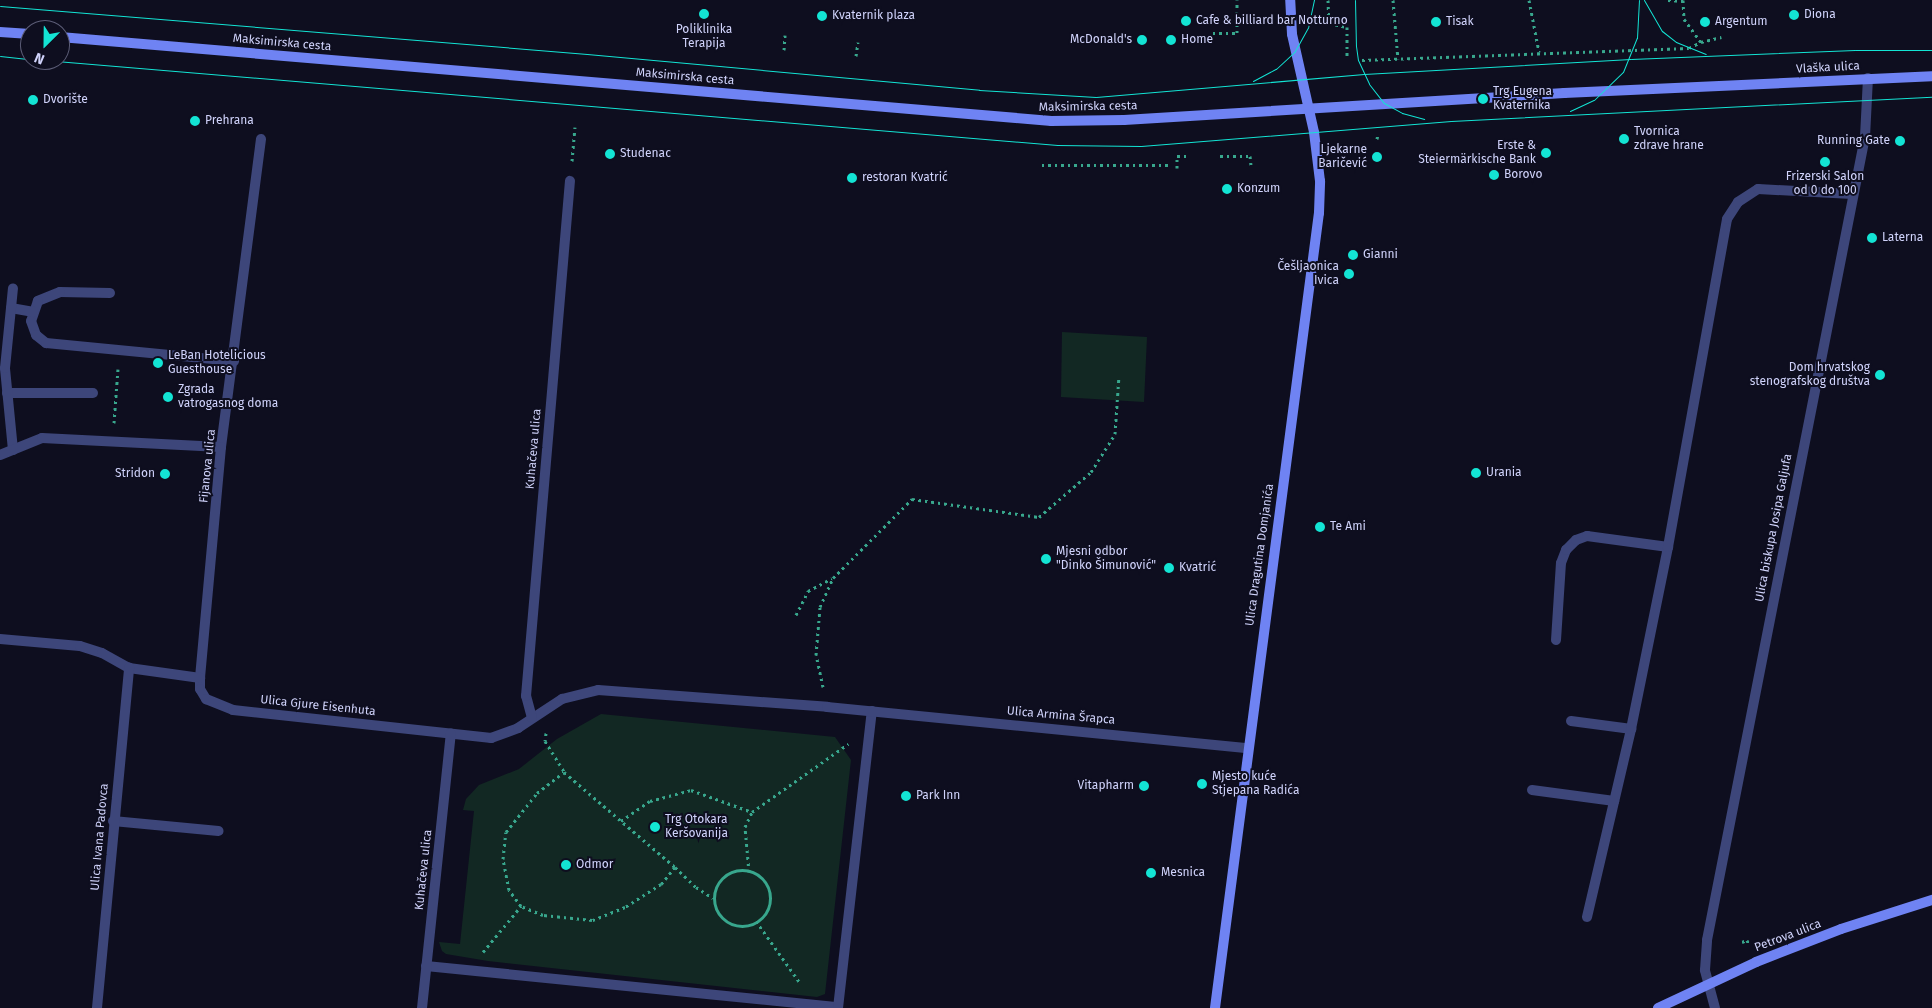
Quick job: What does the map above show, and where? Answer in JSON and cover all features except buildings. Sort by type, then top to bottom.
[{"type":"main road","points":[[1290,0],[1292,34],[1309,107]]},
{"type":"main road","points":[[0,32],[20,33]]},
{"type":"main road","name":"Maksimirska cesta","points":[[70,38],[1051,121],[1124,120],[1309,107]]},
{"type":"main road","name":"Vlaška ulica","points":[[1309,107],[1932,76]]},
{"type":"main road","name":"Ulica Dragutina Domjanića","points":[[1215,1008],[1320,213],[1320,181],[1309,107]]},
{"type":"main road","name":"Petrova ulica","points":[[1658,1008],[1707,983],[1841,929],[1932,900]]},
{"type":"street","name":"Ulica biskupa Josipa Galjufa","points":[[1715,1008],[1707,983],[1707,940],[1866,128],[1868,78]]},
{"type":"street","name":"Fijanova ulica","points":[[200,678],[222,448],[261,139]]},
{"type":"street","name":"Kuhačeva ulica","points":[[532,718],[526,696],[570,181]]},
{"type":"street","points":[[1587,917],[1631,729],[1668,547],[1727,219],[1738,202],[1758,190],[1852,194]]},
{"type":"street","points":[[12,450],[5,368],[13,288]]},
{"type":"street","points":[[110,293],[60,292],[38,301],[31,322],[36,335],[46,343],[120,348],[234,361]]},
{"type":"street","points":[[11,308],[34,312]]},
{"type":"street","points":[[7,393],[93,393]]},
{"type":"street","points":[[0,455],[42,438],[222,448]]},
{"type":"street","points":[[1556,640],[1561,563],[1566,550],[1576,540],[1587,536],[1668,547]]},
{"type":"street","points":[[0,639],[80,646],[102,653],[129,668],[200,678]]},
{"type":"street","name":"Ulica Ivana Padovca","points":[[97,1008],[113,821],[129,668]]},
{"type":"street","name":"Ulica Gjure Eisenhuta","points":[[200,678],[200,689],[206,699],[233,710],[451,734]]},
{"type":"street","points":[[426,966],[838,1008],[872,711],[598,690],[562,699],[504,735],[491,738],[451,734]]},
{"type":"street","name":"Ulica Armina Šrapca","points":[[872,711],[1248,748]]},
{"type":"street","points":[[1570,721],[1631,729]]},
{"type":"street","name":"Kuhačeva ulica","points":[[422,1008],[451,734]]},
{"type":"street","points":[[1532,790],[1614,801]]},
{"type":"street","points":[[113,821],[219,831]]},
{"type":"path","points":[[1213,33],[1237,33],[1237,0]]},
{"type":"path","points":[[1328,0],[1329,23],[1347,27],[1346,59]]},
{"type":"path","points":[[1393,0],[1398,59]]},
{"type":"path","points":[[1529,0],[1539,52]]},
{"type":"path","points":[[1668,1],[1683,0],[1684,19],[1701,42]]},
{"type":"path","points":[[784,50],[785,35]]},
{"type":"path","points":[[1362,60],[1539,52],[1689,48],[1701,42],[1721,37]]},
{"type":"path","points":[[856,56],[858,42]]},
{"type":"path","points":[[1378,67],[1379,60]]},
{"type":"path","points":[[570,181],[575,127]]},
{"type":"path","points":[[1177,168],[1177,156],[1187,156]]},
{"type":"path","points":[[1220,156],[1250,156],[1251,165]]},
{"type":"path","points":[[1042,165],[1170,165]]},
{"type":"path","points":[[112,441],[120,348]]},
{"type":"path","points":[[796,615],[808,591],[833,578],[912,499],[1039,517],[1091,472],[1115,434],[1119,376]]},
{"type":"path","points":[[827,707],[816,655],[820,606],[833,578]]},
{"type":"path","points":[[546,728],[545,741],[564,772],[696,887],[714,898]]},
{"type":"path","points":[[748,872],[745,828],[752,812],[835,751],[869,737]]},
{"type":"path","points":[[564,772],[537,793],[506,832],[503,859],[509,890],[521,906],[543,915],[592,920],[625,907],[661,884],[675,867]]},
{"type":"path","points":[[621,821],[650,801],[691,790],[752,812]]},
{"type":"path","points":[[748,872],[760,877],[769,893],[766,911],[756,922],[743,926],[726,921],[719,915],[714,898],[715,889],[726,875],[748,872]]},
{"type":"path","points":[[467,970],[521,906]]},
{"type":"path","points":[[756,922],[818,1005]]},
{"type":"path","points":[[1742,942],[1747,940]]},
{"type":"green space","points":[[1062,332],[1147,337],[1144,402],[1061,397]]},
{"type":"green space","points":[[601,714],[835,737],[851,760],[825,994],[817,997],[488,961],[446,954],[442,951],[439,942],[460,944],[474,811],[463,810],[466,799],[479,785],[519,769],[557,739]]},
{"type":"tram line","points":[[1253,81],[1276,69],[1295,51],[1308,28],[1314,0]]},
{"type":"tram line","points":[[1355,0],[1358,60],[1369,84],[1384,103],[1402,113],[1424,119]]},
{"type":"tram line","points":[[1570,111],[1594,100],[1623,72],[1637,38],[1639,0]]},
{"type":"tram line","points":[[1644,0],[1662,31],[1676,42],[1706,54]]},
{"type":"tram line","points":[[0,6],[587,54],[979,90],[1096,97],[1364,74],[1631,59],[1855,50],[1932,50]]},
{"type":"tram line","points":[[0,56],[20,58]]},
{"type":"tram line","points":[[70,62],[1057,145],[1141,146],[1451,121],[1932,97]]},
{"type":"place","name":"Poliklinika Terapija","points":[[704,14]]},
{"type":"place","name":"Diona","points":[[1794,15]]},
{"type":"place","name":"Kvaternik plaza","points":[[822,16]]},
{"type":"place","name":"Cafe & billiard bar Notturno","points":[[1186,21]]},
{"type":"place","name":"Tisak","points":[[1436,22]]},
{"type":"place","name":"Argentum","points":[[1705,22]]},
{"type":"place","name":"McDonald's","points":[[1142,40]]},
{"type":"place","name":"Home","points":[[1171,40]]},
{"type":"place","name":"Trg Eugena Kvaternika","points":[[1483,99]]},
{"type":"place","name":"Dvorište","points":[[33,100]]},
{"type":"place","name":"Prehrana","points":[[195,121]]},
{"type":"place","name":"Tvornica zdrave hrane","points":[[1624,139]]},
{"type":"place","name":"Running Gate","points":[[1900,141]]},
{"type":"place","name":"Erste & Steiermärkische Bank","points":[[1546,153]]},
{"type":"place","name":"Studenac","points":[[610,154]]},
{"type":"place","name":"Ljekarne Baričević","points":[[1377,157]]},
{"type":"place","name":"Frizerski Salon od 0 do 100","points":[[1825,162]]},
{"type":"place","name":"Borovo","points":[[1494,175]]},
{"type":"place","name":"restoran Kvatrić","points":[[852,178]]},
{"type":"place","name":"Konzum","points":[[1227,189]]},
{"type":"place","name":"Laterna","points":[[1872,238]]},
{"type":"place","name":"Gianni","points":[[1353,255]]},
{"type":"place","name":"Češljaonica Ivica","points":[[1349,274]]},
{"type":"place","name":"LeBan Hotelicious Guesthouse","points":[[158,363]]},
{"type":"place","name":"Dom hrvatskog stenografskog društva","points":[[1880,375]]},
{"type":"place","name":"Zgrada vatrogasnog doma","points":[[168,397]]},
{"type":"place","name":"Urania","points":[[1476,473]]},
{"type":"place","name":"Stridon","points":[[165,474]]},
{"type":"place","name":"Te Ami","points":[[1320,527]]},
{"type":"place","name":"Mjesni odbor \"Dinko Šimunović\"","points":[[1046,559]]},
{"type":"place","name":"Kvatrić","points":[[1169,568]]},
{"type":"place","name":"Mjesto kuće Stjepana Radića","points":[[1202,784]]},
{"type":"place","name":"Vitapharm","points":[[1144,786]]},
{"type":"place","name":"Park Inn","points":[[906,796]]},
{"type":"place","name":"Trg Otokara Keršovanija","points":[[655,827]]},
{"type":"place","name":"Odmor","points":[[566,865]]},
{"type":"place","name":"Mesnica","points":[[1151,873]]}]
